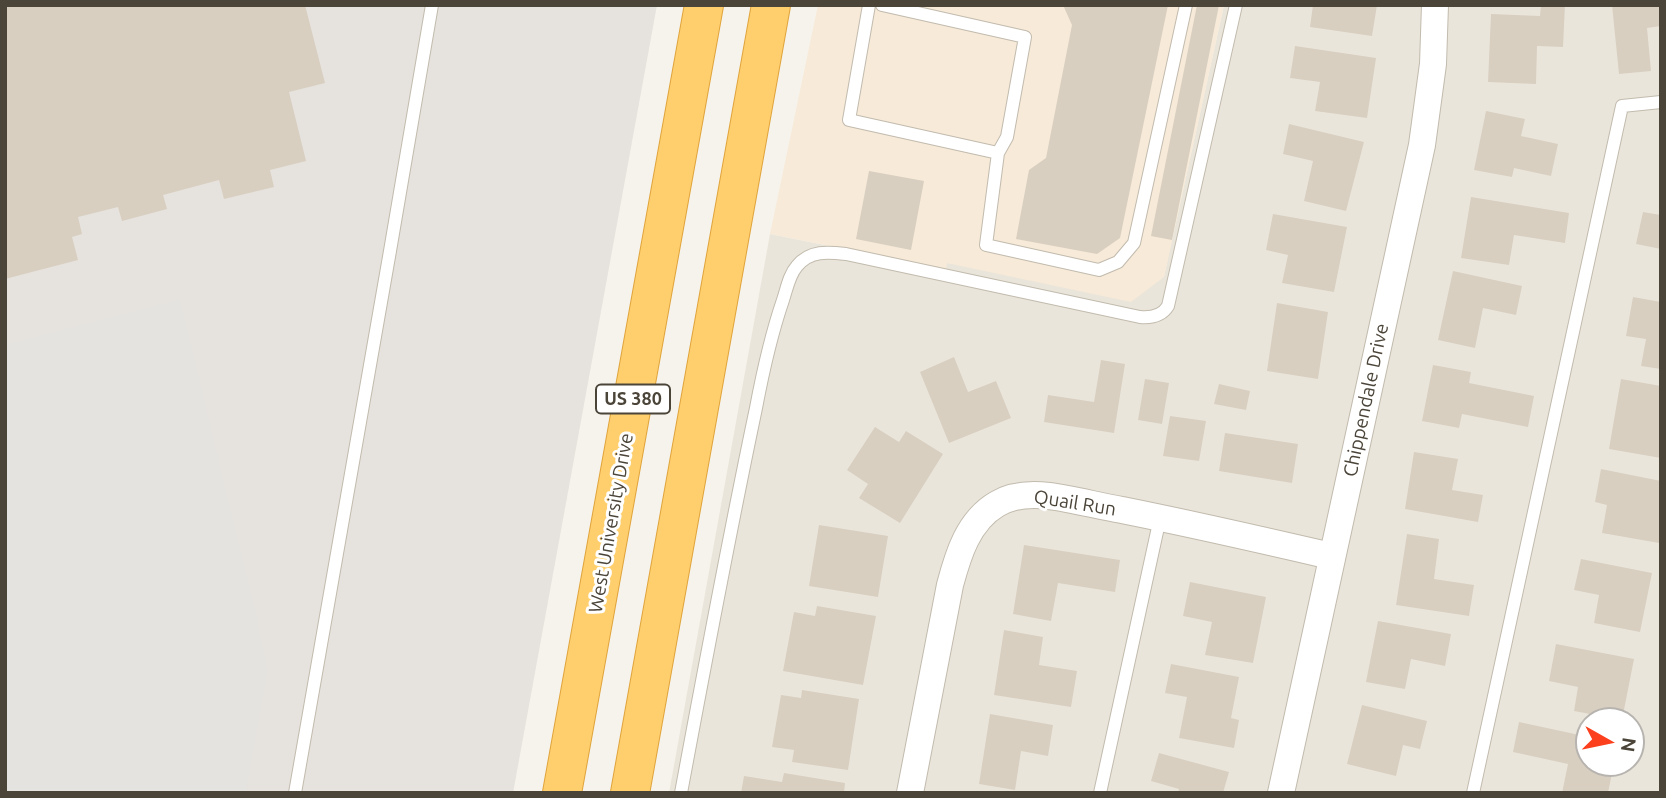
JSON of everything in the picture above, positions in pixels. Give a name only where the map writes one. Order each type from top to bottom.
[{"type":"highway","name":"West University Drive","points":[[562,793],[704,5]]},
{"type":"highway","name":"US 380","points":[[630,793],[771,5]]},
{"type":"street","name":"Chippendale Drive","points":[[1281,793],[1422,145],[1433,64],[1435,5]]},
{"type":"street","name":"Quail Run","points":[[910,793],[957,557],[981,518],[996,504],[1014,497],[1048,496],[1331,556]]},
{"type":"lane","points":[[295,793],[432,5]]},
{"type":"lane","points":[[869,5],[849,120],[998,153]]},
{"type":"lane","points":[[882,5],[1025,37],[1007,137],[998,153],[986,245],[1099,270],[1118,262],[1134,243],[1186,5]]},
{"type":"lane","points":[[681,793],[726,548],[766,358],[780,307],[796,266],[813,254],[846,254],[1140,317],[1148,318],[1164,312],[1168,306],[1236,5]]},
{"type":"lane","points":[[1473,793],[1622,106],[1661,102]]},
{"type":"lane","points":[[1100,793],[1160,518]]},
{"type":"shaded area","points":[[5,5],[657,5],[513,793],[5,793]]},
{"type":"shaded area","points":[[818,5],[1224,5],[1164,277],[1131,302],[947,263],[946,269],[770,234]]},
{"type":"shaded area","points":[[1224,5],[1661,5],[1661,793],[669,793],[770,234],[945,269],[947,263],[1164,276]]},
{"type":"shaded area","points":[[180,299],[268,671],[246,793],[5,793],[5,345]]},
{"type":"building","points":[[5,5],[305,5],[325,83],[289,92],[306,161],[270,170],[274,187],[224,199],[219,180],[163,195],[167,209],[122,221],[118,207],[78,217],[82,234],[72,237],[78,260],[5,279]]},
{"type":"building","points":[[1063,5],[1168,5],[1120,238],[1097,254],[1016,239],[1029,170],[1046,158],[1072,25]]},
{"type":"building","points":[[1197,5],[1219,5],[1172,240],[1151,236]]},
{"type":"building","points":[[1313,5],[1377,5],[1372,36],[1310,27]]},
{"type":"building","points":[[1541,5],[1565,5],[1563,47],[1537,46],[1536,84],[1488,82],[1491,14],[1540,16]]},
{"type":"building","points":[[1612,5],[1661,5],[1661,26],[1647,28],[1651,71],[1619,74]]},
{"type":"building","points":[[1295,46],[1376,58],[1367,118],[1315,111],[1320,82],[1290,78]]},
{"type":"building","points":[[1486,111],[1525,119],[1521,136],[1558,144],[1551,176],[1514,168],[1512,177],[1474,170]]},
{"type":"building","points":[[1289,124],[1364,142],[1346,211],[1304,201],[1313,161],[1283,154]]},
{"type":"building","points":[[869,171],[924,181],[911,250],[856,239]]},
{"type":"building","points":[[1471,197],[1569,213],[1565,243],[1514,235],[1509,265],[1461,258]]},
{"type":"building","points":[[1643,212],[1661,215],[1661,249],[1636,244]]},
{"type":"building","points":[[1273,214],[1347,227],[1334,292],[1282,283],[1288,255],[1266,250]]},
{"type":"building","points":[[1453,271],[1522,286],[1516,315],[1483,308],[1475,348],[1438,340]]},
{"type":"building","points":[[1633,297],[1661,302],[1661,369],[1641,366],[1646,339],[1626,336]]},
{"type":"building","points":[[1277,303],[1328,312],[1318,379],[1267,371]]},
{"type":"building","points":[[954,357],[968,392],[996,381],[1011,418],[949,443],[920,372]]},
{"type":"building","points":[[1101,360],[1125,364],[1114,433],[1044,422],[1048,395],[1094,402]]},
{"type":"building","points":[[1433,365],[1471,372],[1469,383],[1534,396],[1528,427],[1462,414],[1459,428],[1422,421]]},
{"type":"building","points":[[1145,379],[1169,383],[1162,424],[1138,420]]},
{"type":"building","points":[[1621,379],[1661,386],[1661,458],[1609,449]]},
{"type":"building","points":[[1219,384],[1250,391],[1246,410],[1214,404]]},
{"type":"building","points":[[1170,416],[1206,421],[1199,461],[1163,456]]},
{"type":"building","points":[[875,427],[899,442],[906,431],[943,454],[900,523],[859,498],[868,484],[847,470]]},
{"type":"building","points":[[1225,433],[1298,444],[1292,483],[1219,471]]},
{"type":"building","points":[[1414,452],[1458,459],[1452,490],[1483,495],[1478,522],[1405,509]]},
{"type":"building","points":[[1601,469],[1661,481],[1659,543],[1602,533],[1607,505],[1595,502]]},
{"type":"building","points":[[819,525],[888,536],[878,597],[809,586]]},
{"type":"building","points":[[1407,534],[1439,539],[1434,579],[1474,585],[1469,616],[1396,605]]},
{"type":"building","points":[[1024,545],[1120,560],[1115,592],[1058,583],[1051,621],[1013,614]]},
{"type":"building","points":[[1581,559],[1652,573],[1640,632],[1594,623],[1599,595],[1574,590]]},
{"type":"building","points":[[1190,582],[1266,597],[1253,663],[1205,655],[1212,622],[1183,616]]},
{"type":"building","points":[[817,606],[876,616],[863,685],[783,671],[794,612],[815,616]]},
{"type":"building","points":[[1378,621],[1451,634],[1445,666],[1411,659],[1405,689],[1366,682]]},
{"type":"building","points":[[1004,630],[1043,637],[1039,665],[1077,671],[1071,707],[994,695]]},
{"type":"building","points":[[1556,644],[1634,659],[1625,707],[1575,707],[1574,711],[1578,687],[1549,681]]},
{"type":"building","points":[[1171,664],[1239,677],[1231,718],[1239,720],[1234,748],[1179,738],[1187,697],[1165,693]]},
{"type":"building","points":[[802,690],[859,699],[848,770],[792,762],[794,750],[772,747],[781,695],[801,698]]},
{"type":"building","points":[[1362,705],[1427,721],[1420,749],[1403,745],[1396,776],[1347,764]]},
{"type":"building","points":[[990,714],[1053,725],[1048,756],[1021,751],[1015,790],[979,784]]},
{"type":"building","points":[[1519,722],[1575,734],[1575,777],[1611,777],[1608,793],[1562,793],[1568,764],[1513,752]]},
{"type":"building","points":[[1159,753],[1229,772],[1223,793],[1178,793],[1179,789],[1151,781]]},
{"type":"building","points":[[784,773],[845,783],[844,793],[741,793],[744,776],[782,782]]}]
